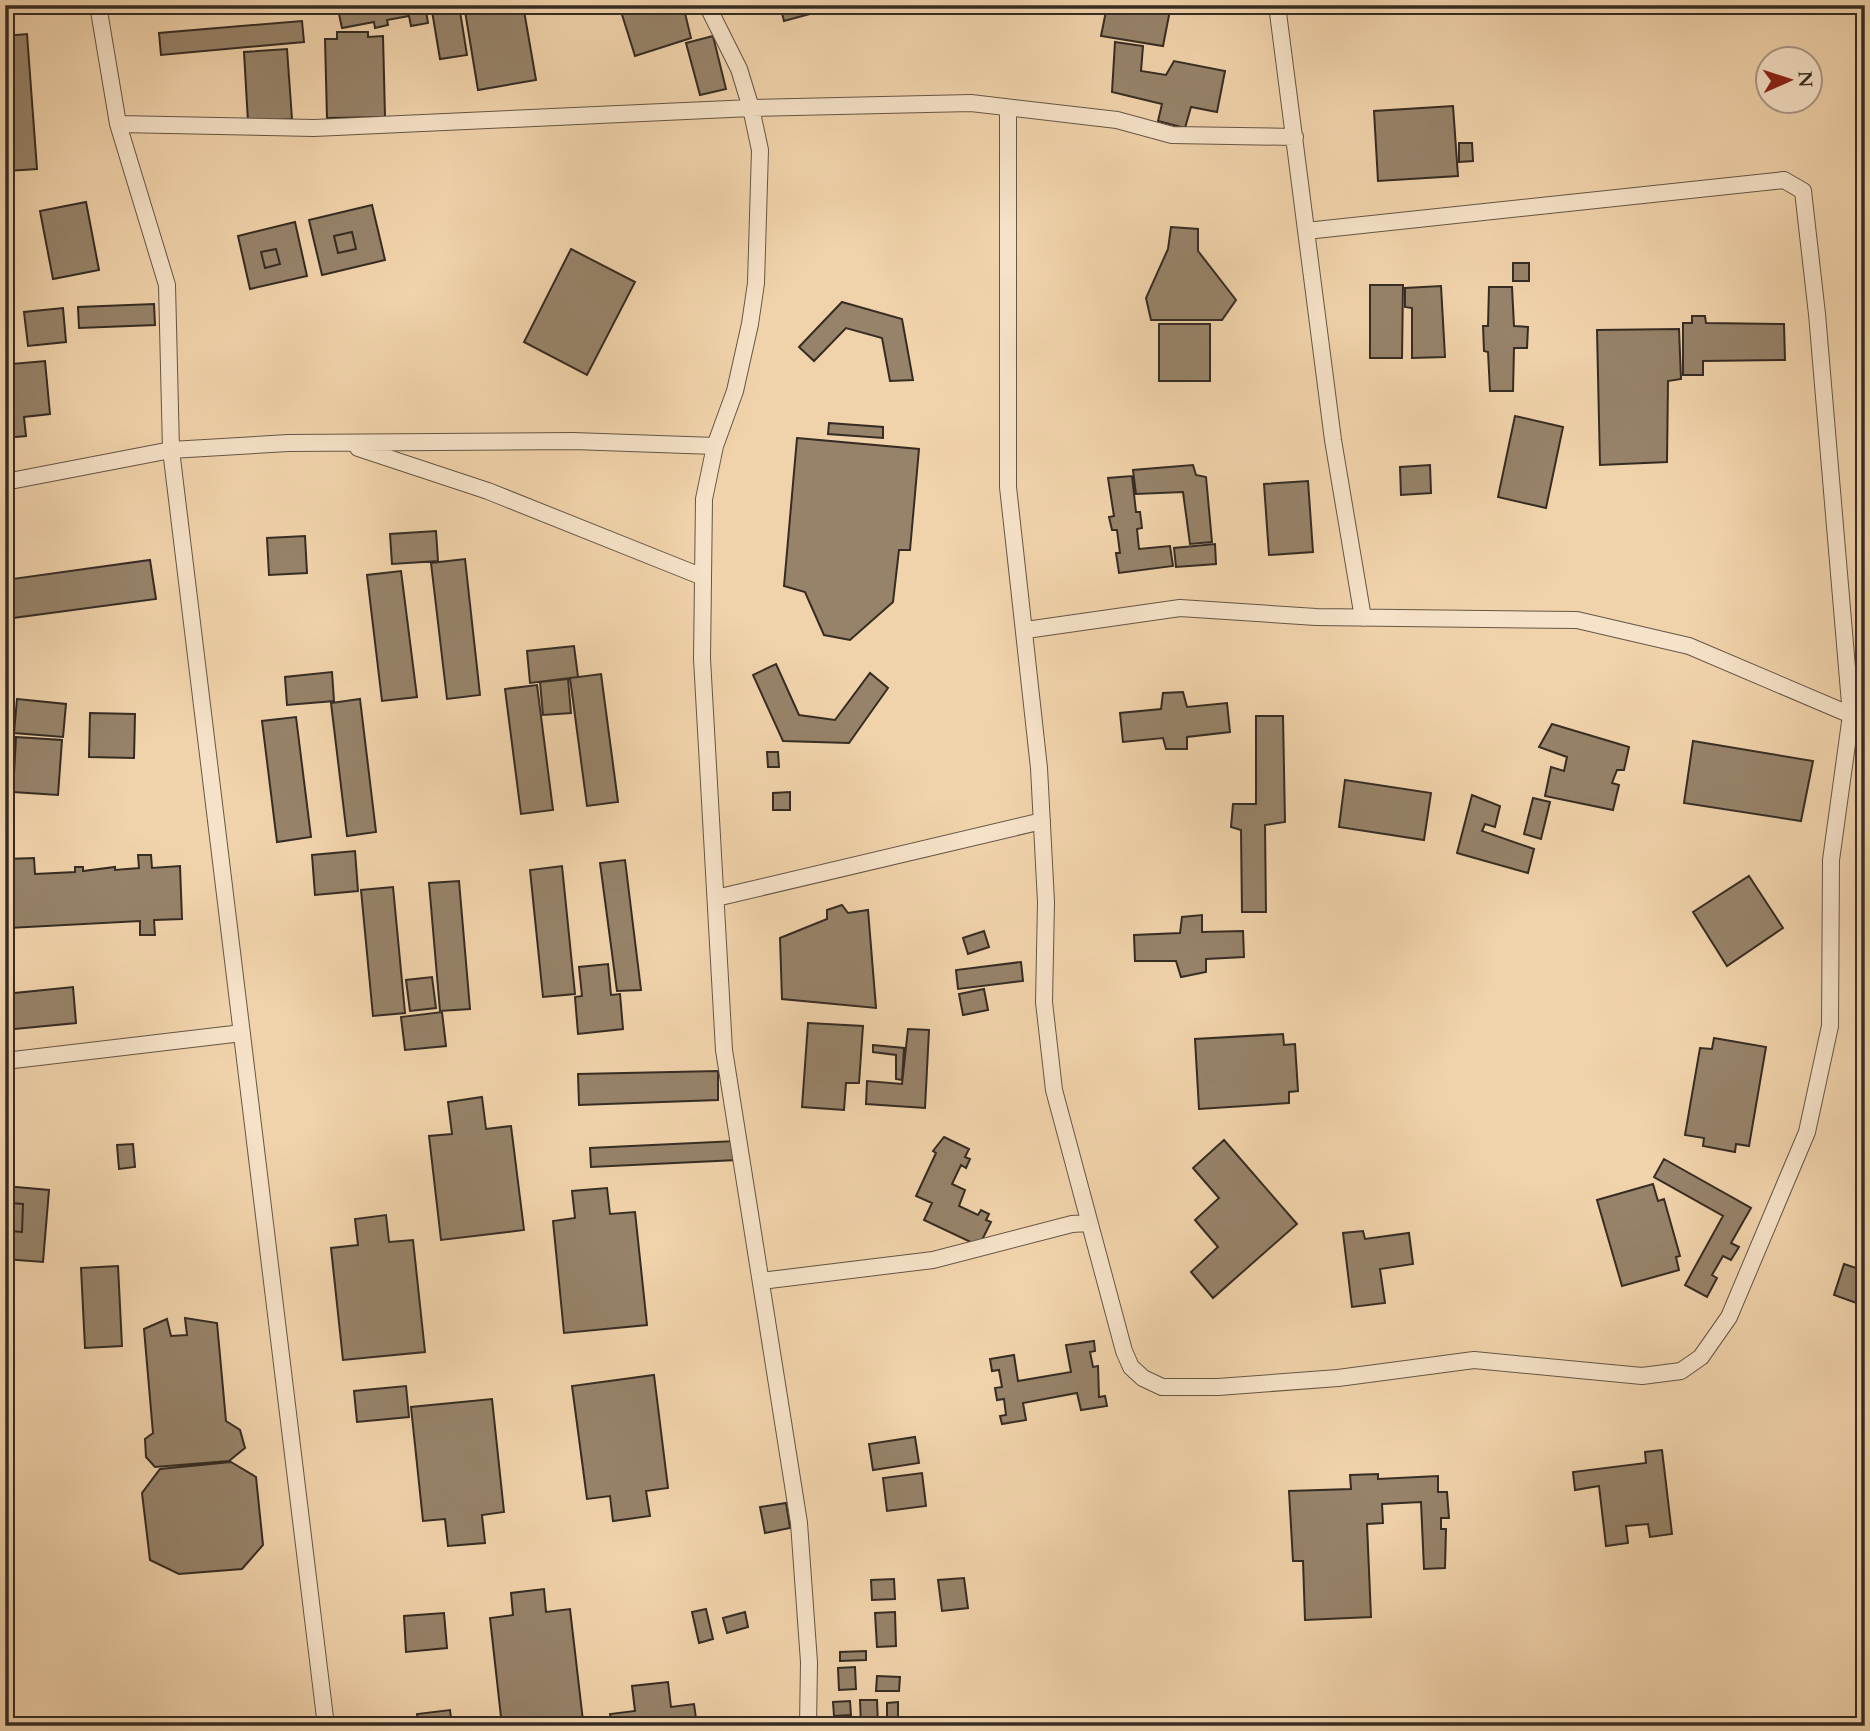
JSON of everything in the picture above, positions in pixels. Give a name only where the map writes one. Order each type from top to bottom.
[{"type":"street","points":[[98,5],[118,124],[167,285],[171,450],[326,1726]]},
{"type":"street","points":[[708,5],[739,69],[760,150],[756,283],[735,391],[715,446],[704,499],[702,659],[724,1050],[799,1523],[809,1662],[808,1726]]},
{"type":"street","points":[[1278,5],[1333,440],[1363,618]]},
{"type":"street","points":[[118,124],[314,128],[751,108],[971,103],[1116,120],[1172,135],[1295,137]]},
{"type":"street","points":[[1008,108],[1008,474],[1026,630],[1042,821],[1046,901],[1044,1002],[1054,1090],[1088,1223],[1131,1367],[1143,1378],[1162,1387],[1218,1387],[1338,1378],[1474,1360],[1642,1376],[1681,1371],[1701,1357],[1729,1317],[1807,1132],[1830,1026],[1831,860],[1851,715],[1804,191],[1784,180],[1306,231]]},
{"type":"street","points":[[5,482],[171,450],[343,443],[573,441],[715,446]]},
{"type":"street","points":[[343,443],[488,491],[703,577]]},
{"type":"street","points":[[1026,630],[1180,608],[1363,618],[1577,620],[1689,646],[1851,715],[1865,727]]},
{"type":"street","points":[[716,898],[1042,821]]},
{"type":"street","points":[[5,1060],[242,1033]]},
{"type":"street","points":[[761,1281],[933,1260],[1072,1224],[1088,1223]]},
{"type":"building","points":[[337,5],[425,5],[428,23],[411,26],[409,16],[387,20],[388,25],[375,28],[374,22],[342,28]]},
{"type":"building","points":[[431,5],[459,5],[467,55],[440,59]]},
{"type":"building","points":[[464,5],[523,5],[536,80],[478,90]]},
{"type":"building","points":[[619,5],[683,5],[691,38],[635,56]]},
{"type":"building","points":[[780,5],[843,5],[784,21]]},
{"type":"building","points":[[1139,5],[1171,5],[1163,46],[1101,36],[1107,6],[1137,10]]},
{"type":"building","points":[[302,21],[304,42],[161,55],[159,33]]},
{"type":"building","points":[[337,32],[368,32],[368,37],[383,36],[385,117],[327,118],[325,39],[337,39]]},
{"type":"building","points":[[27,34],[37,169],[7,171],[5,36]]},
{"type":"building","points":[[713,36],[726,89],[700,95],[686,43]]},
{"type":"building","points":[[1115,42],[1143,46],[1141,71],[1166,75],[1174,61],[1225,71],[1217,112],[1191,107],[1185,128],[1158,121],[1162,104],[1112,92]]},
{"type":"building","points":[[287,49],[292,119],[248,122],[244,52]]},
{"type":"building","points":[[1453,106],[1458,176],[1378,181],[1374,111]]},
{"type":"building","points":[[1459,143],[1472,143],[1473,161],[1459,162]]},
{"type":"building","points":[[86,202],[99,270],[53,279],[40,211]]},
{"type":"building","points":[[372,205],[385,260],[322,275],[309,220]],"holes":[[[352,232],[356,249],[338,253],[334,236]]]},
{"type":"building","points":[[295,222],[307,276],[250,289],[238,236]],"holes":[[[276,249],[280,264],[265,268],[261,252]]]},
{"type":"building","points":[[1171,227],[1198,229],[1198,251],[1236,300],[1222,320],[1151,320],[1146,298],[1168,249]]},
{"type":"building","points":[[352,232],[356,249],[338,253],[334,236]]},
{"type":"building","points":[[276,249],[280,264],[265,268],[261,252]]},
{"type":"building","points":[[571,249],[635,282],[587,375],[524,342]]},
{"type":"building","points":[[1513,263],[1529,263],[1529,281],[1513,281]]},
{"type":"building","points":[[1370,285],[1403,285],[1402,358],[1370,358]]},
{"type":"building","points":[[1441,286],[1445,357],[1412,358],[1412,308],[1405,307],[1405,288]]},
{"type":"building","points":[[1489,287],[1512,287],[1514,326],[1528,327],[1527,348],[1514,348],[1513,391],[1490,391],[1488,352],[1484,351],[1483,326],[1488,326]]},
{"type":"building","points":[[842,302],[902,319],[913,380],[890,381],[882,338],[846,328],[814,361],[799,347]]},
{"type":"building","points":[[154,304],[155,325],[79,328],[78,307]]},
{"type":"building","points":[[63,308],[66,342],[28,346],[24,312]]},
{"type":"building","points":[[5,311],[12,364],[45,361],[50,414],[24,417],[26,436],[5,438]]},
{"type":"building","points":[[1692,316],[1705,316],[1706,323],[1784,324],[1785,360],[1703,361],[1703,375],[1683,375],[1683,323],[1692,323]]},
{"type":"building","points":[[1159,324],[1210,324],[1210,381],[1159,381]]},
{"type":"building","points":[[1679,329],[1681,379],[1668,381],[1667,462],[1600,465],[1597,330]]},
{"type":"building","points":[[1515,416],[1563,427],[1546,508],[1498,497]]},
{"type":"building","points":[[829,423],[883,427],[883,438],[828,434]]},
{"type":"building","points":[[797,438],[919,449],[910,550],[899,550],[893,602],[850,640],[824,635],[805,592],[784,586]]},
{"type":"building","points":[[1193,465],[1196,475],[1206,477],[1212,542],[1190,544],[1183,492],[1136,494],[1133,470]]},
{"type":"building","points":[[1430,465],[1431,493],[1401,495],[1400,467]]},
{"type":"building","points":[[1132,476],[1136,512],[1140,512],[1142,528],[1137,529],[1139,549],[1170,546],[1173,566],[1119,573],[1117,530],[1112,530],[1109,517],[1114,516],[1108,478]]},
{"type":"building","points":[[1308,481],[1313,552],[1269,555],[1264,484]]},
{"type":"building","points":[[436,531],[438,561],[392,564],[390,534]]},
{"type":"building","points":[[305,536],[307,573],[269,575],[267,538]]},
{"type":"building","points":[[1215,544],[1216,564],[1176,567],[1174,548]]},
{"type":"building","points":[[465,559],[480,695],[447,699],[431,563]]},
{"type":"building","points":[[150,560],[156,599],[5,619],[5,580]]},
{"type":"building","points":[[401,571],[417,697],[382,701],[367,575]]},
{"type":"building","points":[[574,646],[578,677],[530,683],[527,651]]},
{"type":"building","points":[[776,664],[799,715],[835,720],[870,673],[888,688],[849,743],[783,741],[753,675]]},
{"type":"building","points":[[332,672],[334,701],[287,705],[285,677]]},
{"type":"building","points":[[601,674],[618,802],[587,806],[570,678]]},
{"type":"building","points":[[568,679],[571,713],[543,715],[540,682]]},
{"type":"building","points":[[537,685],[553,810],[521,814],[505,689]]},
{"type":"building","points":[[1183,692],[1187,707],[1227,703],[1230,732],[1187,737],[1187,749],[1166,749],[1163,738],[1123,742],[1120,713],[1161,709],[1163,693]]},
{"type":"building","points":[[17,699],[66,704],[63,737],[14,733]]},
{"type":"building","points":[[360,699],[376,832],[347,836],[331,703]]},
{"type":"building","points":[[90,713],[135,714],[134,758],[89,757]]},
{"type":"building","points":[[1256,716],[1283,716],[1285,822],[1265,825],[1266,912],[1242,912],[1241,830],[1231,827],[1233,804],[1256,804]]},
{"type":"building","points":[[296,717],[311,837],[277,842],[262,721]]},
{"type":"building","points":[[1552,724],[1629,747],[1624,770],[1617,770],[1612,783],[1619,785],[1613,810],[1545,796],[1551,767],[1564,771],[1567,757],[1539,747]]},
{"type":"building","points":[[16,737],[62,740],[58,795],[13,792]]},
{"type":"building","points":[[1693,741],[1813,761],[1801,821],[1684,803]]},
{"type":"building","points":[[767,752],[778,752],[779,767],[768,767]]},
{"type":"building","points":[[1345,780],[1431,793],[1424,840],[1339,827]]},
{"type":"building","points":[[790,792],[790,810],[773,810],[773,793]]},
{"type":"building","points":[[1472,795],[1500,806],[1495,827],[1485,824],[1482,831],[1534,849],[1528,873],[1457,853]]},
{"type":"building","points":[[1533,798],[1550,802],[1541,839],[1524,834]]},
{"type":"building","points":[[355,851],[358,891],[315,895],[312,855]]},
{"type":"building","points":[[138,855],[151,855],[152,868],[180,866],[182,919],[154,920],[155,935],[140,935],[140,921],[9,928],[6,859],[34,858],[35,874],[75,872],[75,867],[83,867],[83,871],[115,867],[115,870],[139,868]]},
{"type":"building","points":[[625,860],[641,990],[617,991],[600,863]]},
{"type":"building","points":[[562,866],[575,994],[543,997],[530,870]]},
{"type":"building","points":[[1749,876],[1783,928],[1727,966],[1693,912]]},
{"type":"building","points":[[459,881],[470,1009],[440,1011],[429,883]]},
{"type":"building","points":[[393,887],[405,1013],[373,1016],[361,890]]},
{"type":"building","points":[[842,905],[848,913],[868,910],[876,1008],[782,999],[780,938],[827,919],[827,910]]},
{"type":"building","points":[[1202,915],[1202,932],[1243,931],[1244,957],[1206,959],[1206,972],[1181,977],[1176,961],[1135,961],[1134,935],[1180,933],[1182,917]]},
{"type":"building","points":[[984,931],[989,947],[968,954],[963,938]]},
{"type":"building","points":[[1021,962],[1023,981],[958,989],[956,970]]},
{"type":"building","points":[[608,964],[611,995],[620,994],[623,1029],[578,1034],[575,997],[582,996],[579,967]]},
{"type":"building","points":[[432,977],[436,1008],[410,1011],[406,980]]},
{"type":"building","points":[[73,987],[76,1023],[5,1030],[5,994]]},
{"type":"building","points":[[984,989],[988,1010],[963,1015],[959,994]]},
{"type":"building","points":[[442,1012],[446,1046],[405,1050],[401,1017]]},
{"type":"building","points":[[808,1023],[863,1026],[859,1083],[846,1083],[844,1110],[802,1107]]},
{"type":"building","points":[[908,1029],[929,1030],[925,1108],[866,1104],[867,1081],[902,1084]]},
{"type":"building","points":[[1283,1034],[1284,1045],[1295,1044],[1298,1091],[1289,1092],[1289,1103],[1199,1109],[1195,1039]]},
{"type":"building","points":[[1714,1038],[1766,1047],[1749,1146],[1736,1144],[1735,1152],[1703,1146],[1704,1138],[1685,1135],[1700,1048],[1712,1049]]},
{"type":"building","points":[[873,1045],[904,1048],[902,1080],[896,1079],[896,1055],[873,1052]]},
{"type":"building","points":[[718,1071],[718,1100],[579,1105],[578,1074]]},
{"type":"building","points":[[482,1097],[486,1129],[511,1126],[524,1230],[441,1240],[429,1136],[452,1134],[448,1102]]},
{"type":"building","points":[[944,1137],[969,1149],[965,1157],[970,1159],[966,1168],[961,1165],[952,1184],[965,1190],[959,1206],[978,1215],[981,1210],[989,1214],[986,1220],[991,1222],[979,1246],[924,1220],[932,1203],[916,1196],[936,1153],[933,1151]]},
{"type":"building","points":[[1224,1140],[1297,1224],[1213,1298],[1191,1272],[1218,1247],[1195,1220],[1219,1198],[1193,1168]]},
{"type":"building","points":[[736,1141],[737,1160],[591,1167],[590,1148]]},
{"type":"building","points":[[133,1144],[135,1167],[119,1169],[117,1145]]},
{"type":"building","points":[[1664,1159],[1751,1208],[1731,1243],[1739,1247],[1731,1260],[1723,1256],[1712,1275],[1717,1278],[1707,1297],[1685,1285],[1723,1216],[1654,1177]]},
{"type":"building","points":[[1653,1184],[1658,1201],[1664,1199],[1680,1256],[1676,1257],[1679,1270],[1622,1286],[1597,1200]]},
{"type":"building","points":[[5,1186],[49,1190],[43,1262],[5,1259]],"holes":[[[11,1203],[23,1204],[22,1232],[10,1231]]]},
{"type":"building","points":[[607,1188],[610,1214],[635,1212],[647,1325],[564,1333],[553,1221],[575,1218],[572,1191]]},
{"type":"building","points":[[11,1203],[23,1204],[22,1232],[10,1231]]},
{"type":"building","points":[[386,1215],[389,1242],[413,1240],[425,1352],[343,1360],[331,1248],[358,1245],[355,1219]]},
{"type":"building","points":[[1363,1231],[1365,1239],[1409,1233],[1413,1264],[1380,1269],[1385,1303],[1352,1307],[1343,1233]]},
{"type":"building","points":[[1844,1264],[1865,1271],[1865,1306],[1834,1295]]},
{"type":"building","points":[[118,1266],[122,1346],[85,1348],[81,1268]]},
{"type":"building","points":[[185,1318],[217,1323],[226,1421],[240,1430],[245,1448],[229,1461],[155,1467],[146,1457],[145,1439],[153,1433],[144,1329],[167,1319],[171,1336],[187,1335]]},
{"type":"building","points":[[1094,1341],[1095,1351],[1090,1352],[1093,1367],[1098,1366],[1099,1397],[1105,1396],[1107,1406],[1081,1410],[1077,1393],[1023,1403],[1026,1420],[1002,1424],[1000,1416],[1006,1415],[1004,1399],[997,1400],[995,1388],[1002,1387],[999,1370],[992,1371],[990,1359],[1014,1355],[1018,1381],[1071,1372],[1066,1345]]},
{"type":"building","points":[[654,1375],[668,1488],[646,1491],[650,1516],[613,1521],[610,1496],[587,1499],[572,1386]]},
{"type":"building","points":[[406,1386],[409,1417],[357,1422],[354,1391]]},
{"type":"building","points":[[492,1399],[504,1512],[482,1515],[485,1543],[448,1546],[445,1519],[423,1521],[411,1407]]},
{"type":"building","points":[[915,1437],[919,1463],[873,1470],[869,1444]]},
{"type":"building","points":[[1662,1450],[1672,1534],[1650,1537],[1648,1524],[1626,1526],[1628,1543],[1606,1546],[1599,1486],[1575,1490],[1573,1472],[1646,1463],[1645,1452]]},
{"type":"building","points":[[231,1462],[256,1477],[263,1545],[242,1569],[179,1574],[150,1560],[142,1493],[160,1469]]},
{"type":"building","points":[[922,1473],[926,1506],[887,1511],[883,1478]]},
{"type":"building","points":[[1378,1474],[1378,1479],[1438,1476],[1438,1492],[1447,1492],[1449,1518],[1441,1518],[1441,1529],[1446,1529],[1445,1568],[1424,1569],[1421,1502],[1382,1504],[1383,1523],[1367,1524],[1371,1617],[1305,1620],[1303,1561],[1293,1561],[1289,1491],[1351,1489],[1350,1475]]},
{"type":"building","points":[[786,1503],[790,1528],[765,1533],[760,1507]]},
{"type":"building","points":[[964,1578],[968,1608],[942,1611],[938,1580]]},
{"type":"building","points":[[894,1579],[895,1599],[872,1600],[871,1580]]},
{"type":"building","points":[[544,1589],[546,1612],[570,1609],[583,1721],[502,1726],[490,1618],[513,1615],[511,1593]]},
{"type":"building","points":[[706,1609],[713,1639],[699,1643],[692,1612]]},
{"type":"building","points":[[745,1612],[748,1627],[727,1633],[723,1618]]},
{"type":"building","points":[[895,1612],[896,1646],[877,1647],[875,1613]]},
{"type":"building","points":[[444,1613],[447,1648],[406,1652],[404,1616]]},
{"type":"building","points":[[866,1651],[866,1660],[840,1661],[840,1652]]},
{"type":"building","points":[[855,1667],[856,1689],[839,1690],[838,1668]]},
{"type":"building","points":[[877,1676],[900,1677],[899,1691],[876,1691]]},
{"type":"building","points":[[668,1682],[671,1707],[694,1704],[697,1726],[612,1726],[610,1714],[635,1711],[632,1686]]},
{"type":"building","points":[[860,1700],[877,1700],[878,1726],[861,1726]]},
{"type":"building","points":[[850,1701],[851,1715],[834,1716],[833,1702]]},
{"type":"building","points":[[898,1702],[898,1726],[887,1726],[887,1703]]},
{"type":"building","points":[[450,1710],[452,1726],[419,1726],[417,1714]]}]
